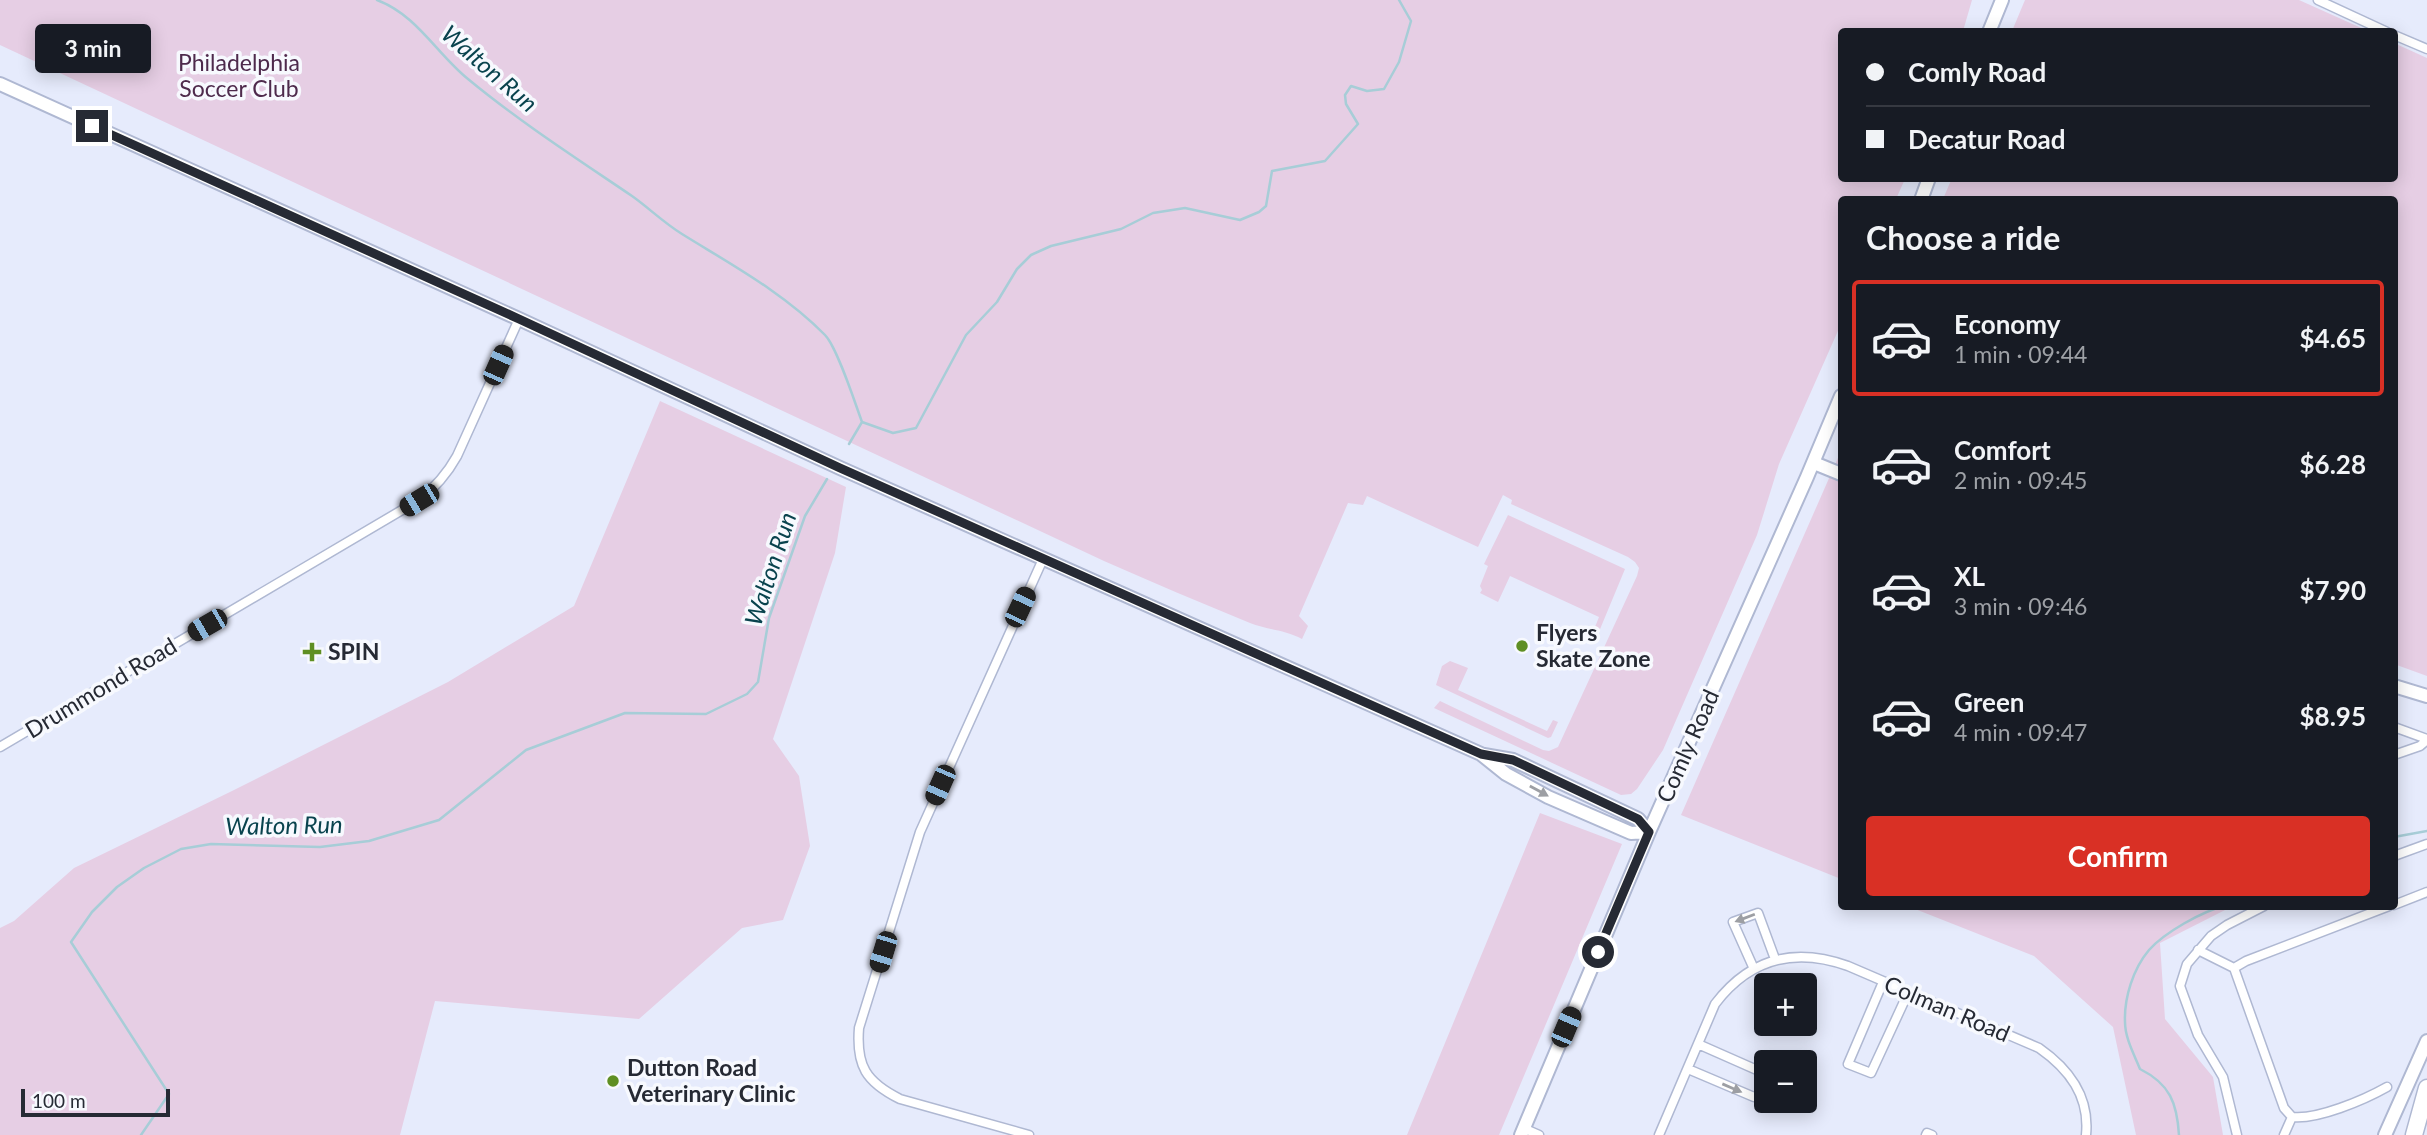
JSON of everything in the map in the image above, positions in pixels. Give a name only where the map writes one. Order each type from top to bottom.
[{"type":"highway","points":[[2414,1135],[2427,1088]]},
{"type":"highway","points":[[2420,1135],[2427,1118]]},
{"type":"street","points":[[1991,28],[2002,0]]},
{"type":"street","points":[[2318,0],[2378,28]]},
{"type":"street","points":[[2398,36],[2427,50]]},
{"type":"street","points":[[0,84],[1043,559],[1481,754],[1513,760],[1638,819],[1649,832]]},
{"type":"street","name":"Drummond Road","points":[[0,747],[419,500],[433,489],[447,474],[457,456],[519,319]]},
{"type":"street","name":"Comly Road","points":[[1522,1132],[1649,832],[1838,403]]},
{"type":"street","points":[[1814,463],[1838,473]]},
{"type":"street","points":[[1029,1135],[900,1099],[884,1091],[873,1082],[857,1049],[859,1028],[920,832],[1043,559]]},
{"type":"street","points":[[2398,687],[2427,695]]},
{"type":"street","points":[[2398,729],[2427,740]]},
{"type":"street","points":[[2398,754],[2416,748],[2427,740]]},
{"type":"street","points":[[2398,855],[2427,844]]},
{"type":"street","points":[[2398,903],[2427,892]]},
{"type":"street","points":[[2237,1135],[2223,1077],[2198,1035],[2181,992],[2182,979],[2187,964],[2211,936],[2256,910]]},
{"type":"street","points":[[2234,968],[2379,910]]},
{"type":"street","points":[[1754,969],[1733,922],[1758,913],[1775,959]]},
{"type":"street","points":[[2198,950],[2234,968],[2284,1108],[2292,1117]]},
{"type":"street","name":"Colman Road","points":[[1659,1135],[1715,1004],[1724,992],[1754,969],[1775,959],[1812,957],[1828,959],[2039,1048],[2056,1060],[2079,1087],[2085,1107],[2086,1135]]},
{"type":"street","points":[[1883,982],[1848,1064],[1871,1073],[1908,993]]},
{"type":"street","points":[[2385,1135],[2427,1041]]},
{"type":"street","points":[[1698,1044],[1754,1070]]},
{"type":"street","points":[[1688,1069],[1754,1097]]},
{"type":"street","points":[[2292,1117],[2314,1116],[2371,1096],[2387,1087],[2405,1091]]},
{"type":"street","points":[[2284,1135],[2292,1117]]},
{"type":"street","points":[[1522,1132],[1539,1135]]},
{"type":"street","points":[[1926,1135],[1932,1135]]},
{"type":"green space","name":"Philadelphia Soccer Club","points":[[0,0],[1972,0],[1964,28],[1838,28],[1838,182],[1904,182],[1897,196],[1838,196],[1838,331],[1779,464],[1757,535],[1663,750],[1637,789],[1631,794],[1621,795],[1434,708],[1440,701],[1543,750],[1549,751],[1558,747],[1637,576],[1639,568],[1628,557],[1511,504],[1512,500],[1503,495],[1478,547],[1367,496],[1363,505],[1348,503],[1299,616],[1308,626],[1302,639],[1257,625],[1104,561],[0,45]]},
{"type":"green space","points":[[2025,0],[2299,0],[2361,28],[2013,28]]},
{"type":"green space","points":[[2398,45],[2427,58],[2427,676],[2398,665],[2398,196],[1944,196],[1950,182],[2398,182]]},
{"type":"green space","points":[[660,401],[846,487],[835,553],[773,739],[799,776],[810,846],[783,920],[742,928],[639,1019],[435,1001],[400,1135],[0,1135],[0,928],[14,921],[74,868],[448,682],[574,606]]},
{"type":"green space","points":[[1838,458],[1838,878],[1681,815]]},
{"type":"green space","points":[[1508,515],[1625,569],[1598,634],[1593,632],[1599,617],[1510,576],[1498,602],[1480,593],[1488,566],[1484,564]]},
{"type":"green space","points":[[1450,661],[1468,668],[1458,690],[1547,731],[1553,720],[1558,722],[1551,737],[1548,738],[1436,685],[1442,666]]},
{"type":"green space","points":[[1540,813],[1622,844],[1499,1135],[1407,1135]]},
{"type":"green space","points":[[1918,910],[2225,910],[2160,943],[2165,1019],[2213,1077],[2223,1135],[2136,1135],[2113,1027],[2034,956]]},
{"type":"waterway","name":"Walton Run","points":[[377,0],[404,15],[457,69],[508,110],[632,196],[675,230],[775,293],[809,320],[830,341],[862,422]]},
{"type":"waterway","points":[[862,422],[893,433],[916,428],[966,335],[997,302],[1017,269],[1031,255],[1051,246],[1121,229],[1153,213],[1185,208],[1240,220],[1266,206],[1272,171],[1325,161],[1358,124],[1346,104],[1345,95],[1351,86],[1367,91],[1384,89],[1399,62],[1411,21],[1399,0]]},
{"type":"waterway","name":"Walton Run","points":[[849,444],[862,422]]},
{"type":"waterway","name":"Walton Run","points":[[141,1135],[169,1094],[71,942],[92,912],[117,887],[144,868],[181,849],[211,844],[320,847],[369,841],[439,820],[526,750],[625,713],[706,714],[747,694],[758,682],[769,618],[805,516],[827,479]]},
{"type":"waterway","points":[[2398,836],[2427,831]]},
{"type":"waterway","points":[[2179,1135],[2170,1096],[2158,1081],[2140,1069],[2126,1034],[2125,1013],[2134,975],[2149,950],[2174,930],[2214,910]]},
{"type":"place","name":"Flyers Skate Zone","points":[[1522,646]]},
{"type":"place","name":"SPIN","points":[[312,652]]},
{"type":"place","name":"Dutton Road Veterinary Clinic","points":[[613,1081]]},
{"type":"route","points":[[92,126],[840,468],[1481,754],[1513,760],[1638,819],[1649,832],[1598,952]]}]
